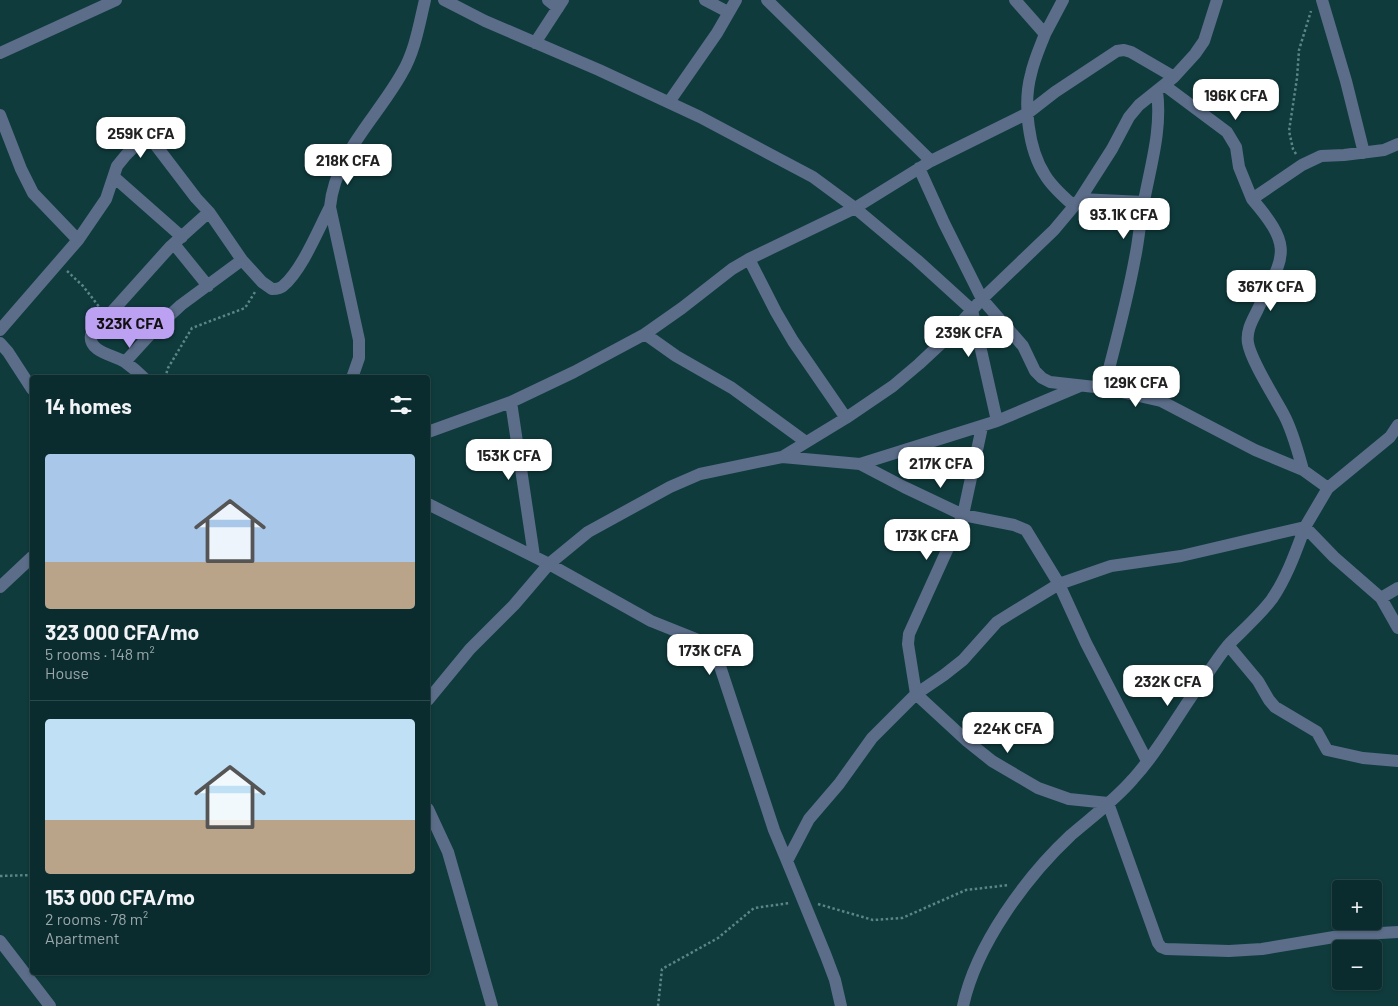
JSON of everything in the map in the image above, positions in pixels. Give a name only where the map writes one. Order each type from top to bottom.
[{"type":"street","points":[[0,54],[116,0]]},
{"type":"street","points":[[0,330],[78,240],[106,199],[117,166],[139,141],[147,138],[151,139],[208,212],[242,260],[262,282],[272,289],[280,289],[284,286],[300,265],[330,207],[333,186],[346,157],[403,73],[416,41],[425,0]]},
{"type":"street","points":[[444,0],[535,43],[669,102],[813,178],[854,208],[917,260],[972,310],[997,421]]},
{"type":"street","points":[[705,0],[728,12]]},
{"type":"street","points":[[669,102],[717,33],[736,0]]},
{"type":"street","points":[[767,0],[931,161]]},
{"type":"street","points":[[1015,0],[1045,34]]},
{"type":"street","points":[[1063,0],[1045,34],[1030,75],[1029,131],[1041,170],[1052,185],[1077,203],[1143,202]]},
{"type":"street","points":[[782,457],[846,418],[893,386],[949,336],[982,299],[1054,230],[1077,203],[1112,149],[1129,117],[1139,105],[1165,85],[1195,54],[1204,41],[1217,0]]},
{"type":"street","points":[[535,43],[556,3]]},
{"type":"street","points":[[1317,4],[1346,81],[1364,153]]},
{"type":"street","points":[[430,431],[511,402],[574,372],[645,334],[732,269],[854,208],[931,161],[1028,113],[1055,92],[1117,51],[1124,50],[1131,52],[1165,85],[1227,132],[1236,147],[1239,168],[1252,199],[1277,232],[1281,243],[1278,269],[1250,324],[1248,344],[1286,418],[1304,470]]},
{"type":"street","points":[[1104,388],[1130,282],[1143,202],[1153,160],[1159,124],[1159,109],[1165,85]]},
{"type":"street","points":[[0,115],[21,169],[33,193],[78,240]]},
{"type":"street","points":[[1252,199],[1302,164],[1324,155],[1364,153],[1384,150],[1398,144]]},
{"type":"street","points":[[919,168],[982,299],[1023,346],[1035,372],[1042,378],[1050,382],[1104,388],[1161,401],[1255,450],[1304,470],[1328,488]]},
{"type":"street","points":[[114,177],[178,240],[208,286]]},
{"type":"street","points":[[330,207],[359,340],[359,358],[353,375]]},
{"type":"street","points":[[140,375],[124,362],[95,347],[90,340],[92,335],[178,240],[208,212]]},
{"type":"street","points":[[749,259],[793,341],[846,418]]},
{"type":"street","points":[[124,362],[156,328],[182,305],[242,260]]},
{"type":"street","points":[[645,334],[676,356],[732,388],[806,442]]},
{"type":"street","points":[[0,343],[30,386]]},
{"type":"street","points":[[430,698],[470,649],[514,605],[549,564],[588,532],[670,487],[700,474],[782,457],[860,464],[982,427],[1082,385]]},
{"type":"street","points":[[511,402],[534,556]]},
{"type":"street","points":[[963,1006],[967,989],[992,934],[1006,910],[1028,882],[1070,836],[1108,804],[1133,779],[1228,646],[1271,600],[1292,560],[1305,527],[1328,488],[1394,439],[1398,426]]},
{"type":"street","points":[[982,427],[963,515],[909,634],[908,644],[916,694],[967,741],[992,761],[1017,776],[1038,788],[1069,799],[1108,804]]},
{"type":"street","points":[[860,464],[963,515],[1014,525],[1026,530],[1059,584],[1086,643],[1147,761]]},
{"type":"street","points":[[430,505],[534,556],[651,621],[711,645],[714,648],[774,830],[826,956],[835,980],[841,1006]]},
{"type":"street","points":[[786,861],[809,819],[839,784],[872,738],[916,694],[963,660],[998,622],[1059,584],[1111,566],[1181,556],[1305,527]]},
{"type":"street","points":[[1305,527],[1334,557],[1381,598],[1398,628]]},
{"type":"street","points":[[0,587],[30,560]]},
{"type":"street","points":[[1381,598],[1398,588]]},
{"type":"street","points":[[1228,646],[1253,674],[1275,707],[1317,732],[1326,750],[1362,758],[1398,762]]},
{"type":"street","points":[[1108,804],[1161,947],[1173,950],[1199,951],[1262,949],[1346,935],[1398,932]]},
{"type":"street","points":[[430,813],[448,852],[492,1006]]},
{"type":"street","points":[[0,941],[50,1006]]},
{"type":"path","points":[[1302,164],[1293,149],[1289,131],[1299,50],[1317,4]]},
{"type":"path","points":[[58,263],[83,286],[107,317]]},
{"type":"path","points":[[166,375],[168,368],[192,328],[245,308],[262,282]]},
{"type":"path","points":[[0,876],[30,875]]},
{"type":"path","points":[[658,1006],[662,969],[718,938],[754,908],[802,901],[873,920],[902,918],[966,890],[1028,882]]}]
